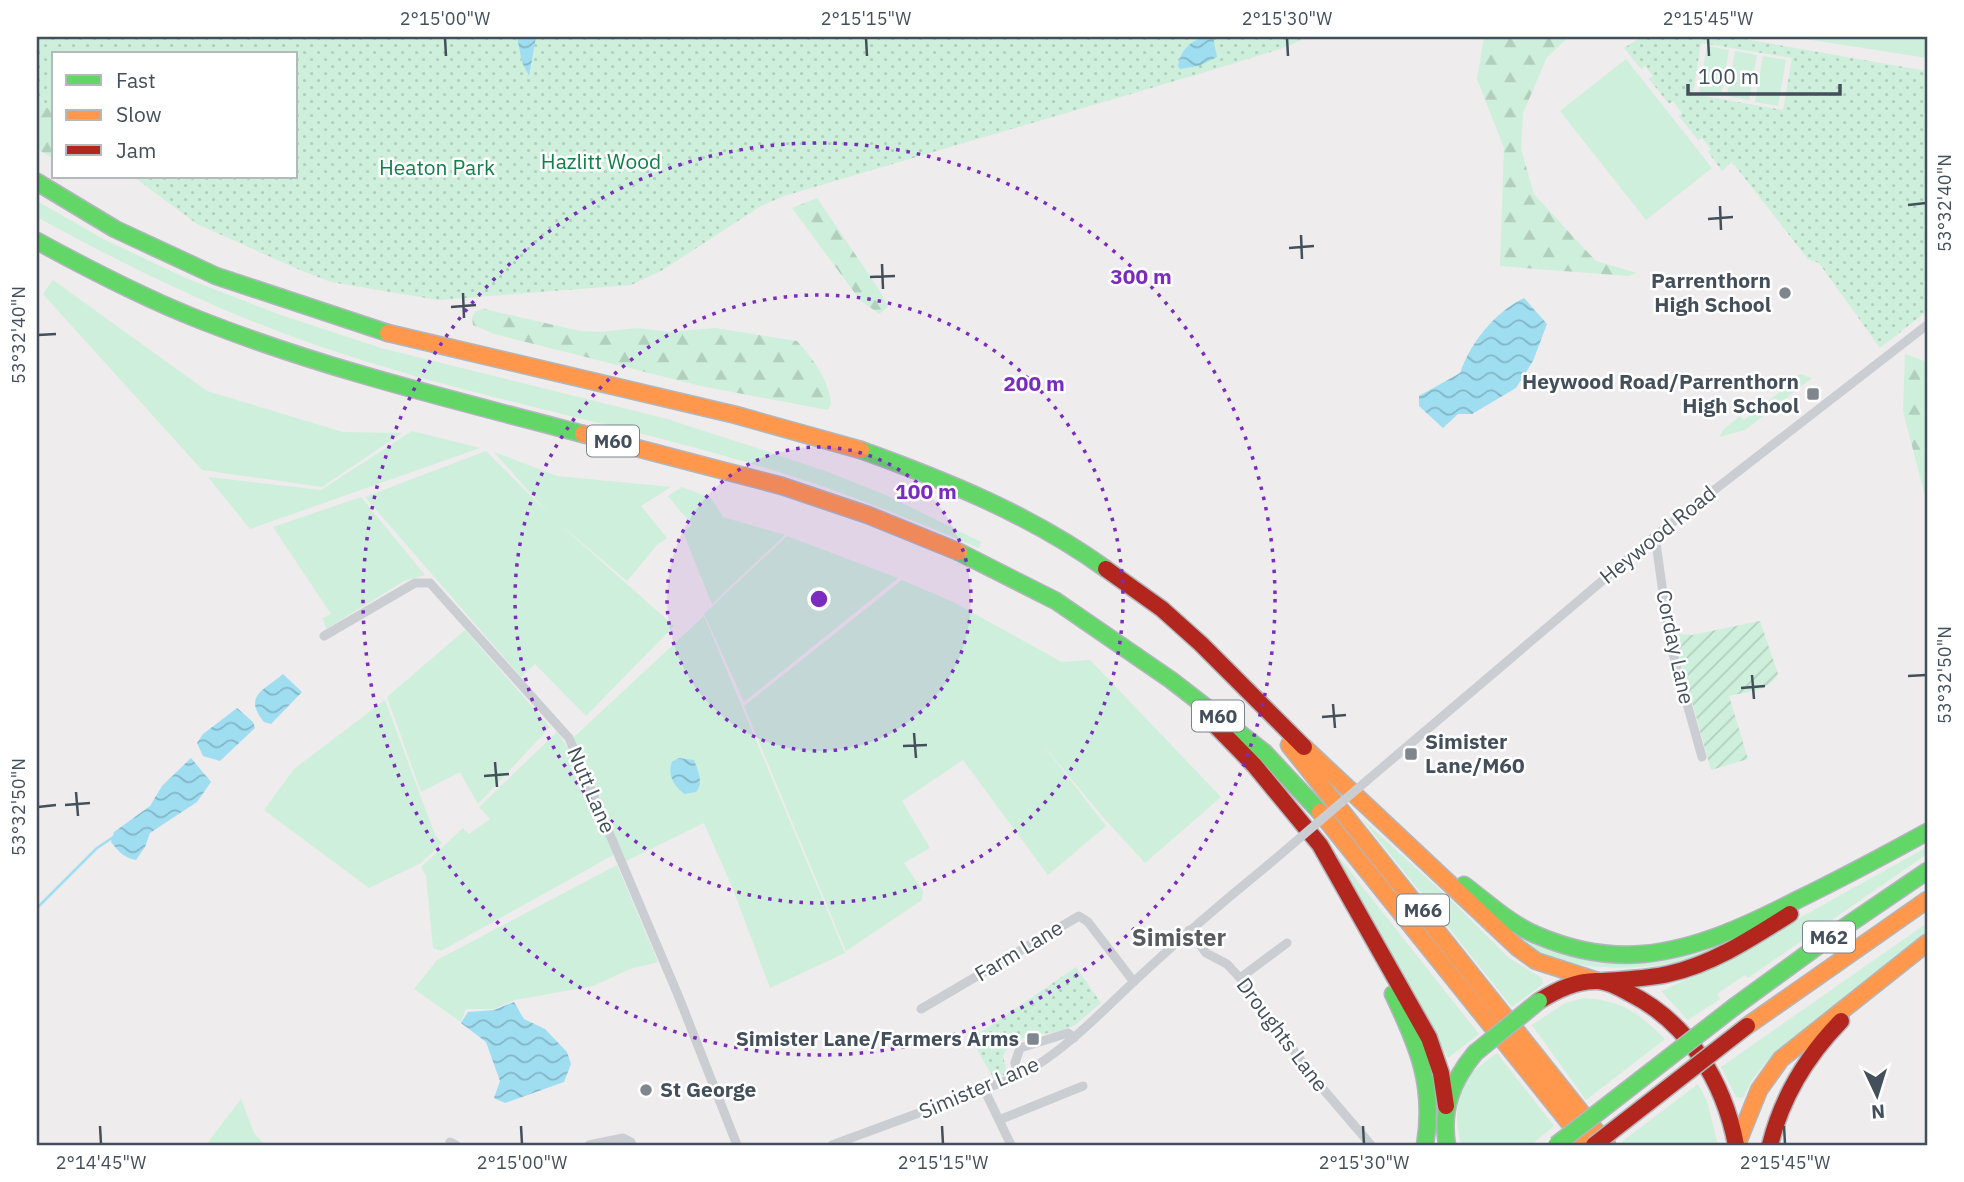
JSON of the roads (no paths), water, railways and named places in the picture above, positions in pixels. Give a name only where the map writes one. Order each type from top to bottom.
[{"type":"highway","name":"M60","points":[[37,182],[115,229],[216,276],[371,329],[736,415],[846,445],[944,480],[1028,520],[1118,575],[1162,609],[1235,677]]},
{"type":"highway","name":"M60","points":[[37,241],[102,276],[199,320],[358,375],[782,486],[868,515],[957,551],[1056,601],[1171,680],[1264,752]]},
{"type":"highway","points":[[1235,677],[1363,805],[1518,948],[1536,961],[1634,994],[1671,1021],[1720,1089],[1731,1115],[1736,1145]]},
{"type":"highway","name":"M66","points":[[1235,677],[1411,895],[1607,1145]]},
{"type":"highway","points":[[1171,680],[1254,765],[1320,845],[1429,1038],[1441,1073],[1446,1106],[1444,1140]]},
{"type":"highway","name":"M66","points":[[1264,752],[1349,846],[1587,1145]]},
{"type":"highway","points":[[1363,805],[1513,923],[1556,944],[1611,955],[1662,953],[1706,942],[1742,928],[1894,851]]},
{"type":"highway","points":[[1446,1106],[1457,1076],[1475,1053],[1539,1001],[1566,986],[1667,974],[1695,967],[1731,950],[1927,832]]},
{"type":"highway","name":"M62","points":[[1556,1145],[1734,1007],[1927,871]]},
{"type":"highway","points":[[1349,896],[1424,1065],[1429,1102],[1426,1145]]},
{"type":"highway","name":"M62","points":[[1594,1145],[1747,1027],[1927,900]]},
{"type":"highway","points":[[1736,1145],[1759,1090],[1781,1059],[1927,944]]},
{"type":"highway","points":[[1770,1145],[1778,1115],[1790,1087],[1820,1042],[1927,944]]},
{"type":"street","name":"Heywood Road","points":[[1268,865],[1655,536],[1927,325]]},
{"type":"street","name":"Corday Lane","points":[[1655,536],[1670,643],[1702,757]]},
{"type":"street","name":"Nutt Lane","points":[[324,636],[415,583],[430,583],[569,738],[678,995],[737,1145]]},
{"type":"street","name":"Simister Lane","points":[[832,1145],[1019,1076],[1045,1062],[1189,930],[1268,865]]},
{"type":"street","name":"Farm Lane","points":[[921,1009],[1079,916],[1088,922],[1134,982]]},
{"type":"street","name":"Droughts Lane","points":[[1189,930],[1206,953],[1227,964],[1240,978],[1317,1082],[1371,1145]]},
{"type":"street","points":[[1240,978],[1287,943]]},
{"type":"street","points":[[1019,1076],[1015,1063],[1020,1048],[1068,1033],[1074,1038]]},
{"type":"street","points":[[999,1120],[1083,1086]]},
{"type":"street","points":[[984,1089],[1011,1145]]},
{"type":"street","points":[[589,1145],[623,1138],[632,1145]]},
{"type":"water","points":[[517,37],[536,37],[529,76],[522,62]]},
{"type":"water","points":[[1203,37],[1213,37],[1217,57],[1199,66],[1180,69],[1179,61],[1183,52]]},
{"type":"water","points":[[1524,298],[1547,324],[1533,361],[1516,388],[1472,414],[1458,414],[1443,428],[1419,406],[1419,396],[1460,373],[1470,350],[1493,320]]},
{"type":"water","points":[[283,674],[302,692],[271,724],[264,722],[255,706],[256,700],[263,690]]},
{"type":"water","points":[[237,708],[253,722],[255,728],[220,761],[203,756],[197,743],[203,734]]},
{"type":"water","points":[[191,758],[211,782],[197,802],[150,833],[136,860],[125,856],[111,842],[114,832],[150,806],[162,786]]},
{"type":"water","points":[[679,758],[694,760],[700,781],[696,792],[685,794],[673,780],[670,771],[672,762]]},
{"type":"water","points":[[514,1002],[524,1019],[545,1029],[567,1052],[571,1064],[564,1082],[505,1103],[494,1098],[500,1081],[486,1042],[461,1023],[468,1012],[494,1010]]},
{"type":"waterway","points":[[37,908],[97,848],[115,836]]},
{"type":"place","name":"Parrenthorn High School","points":[[1785,293]]},
{"type":"place","name":"Heywood Road/Parrenthorn High School","points":[[1813,394]]},
{"type":"place","name":"Simister Lane/M60","points":[[1411,754]]},
{"type":"place","name":"Simister Lane/Farmers Arms","points":[[1033,1039]]},
{"type":"place","name":"St George","points":[[646,1090]]},
{"type":"district","name":"Simister","points":[[1179,938]]},
{"type":"park label","name":"Hazlitt Wood","points":[[601,162]]},
{"type":"park label","name":"Heaton Park","points":[[437,168]]}]
